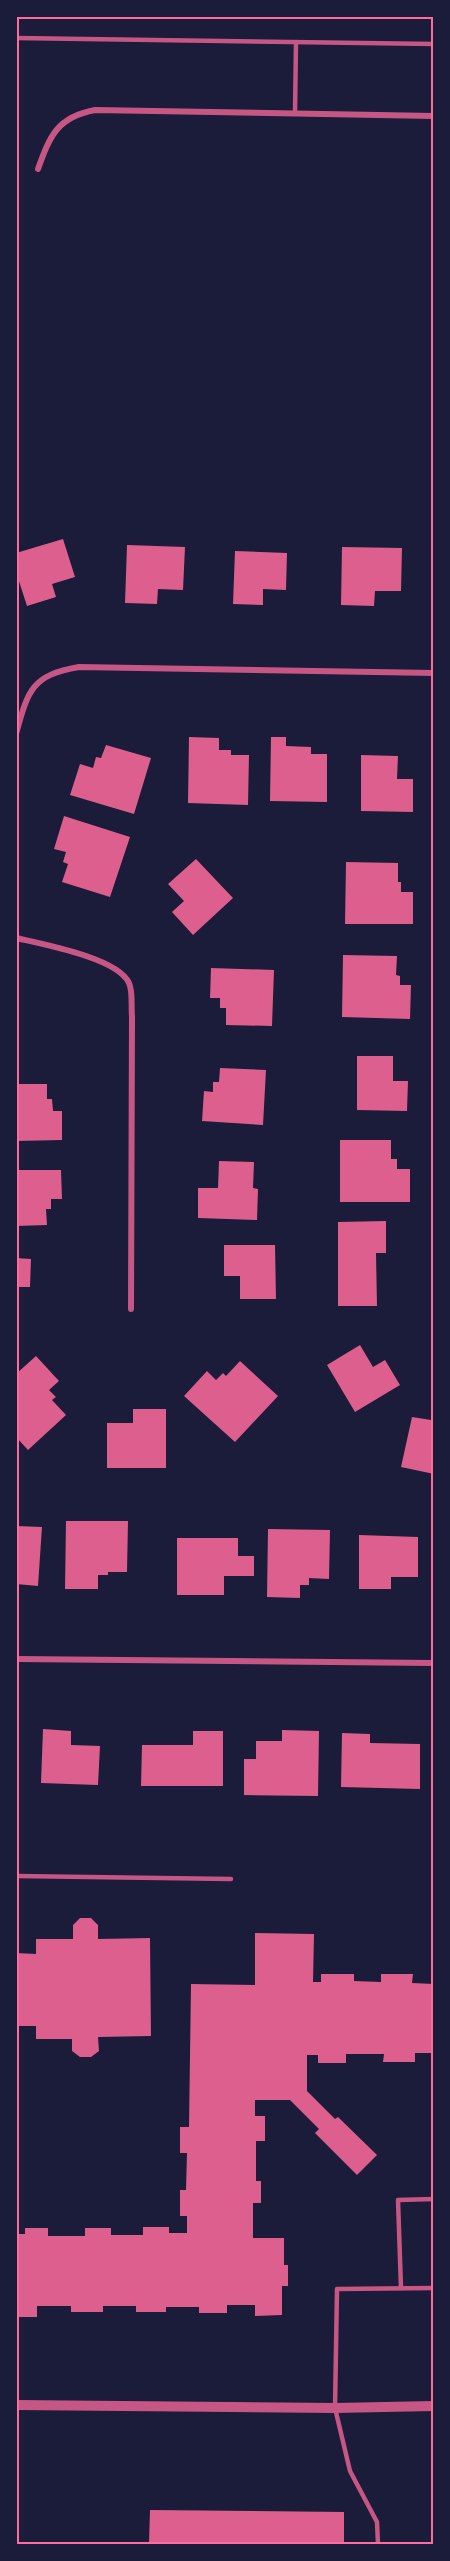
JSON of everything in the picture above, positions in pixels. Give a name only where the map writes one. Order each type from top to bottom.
[{"type":"street","points":[[38,169],[51,136],[60,126],[83,112],[107,110],[434,116]]},
{"type":"street","points":[[16,734],[29,694],[41,678],[59,670],[79,667],[434,673]]},
{"type":"street","points":[[16,938],[100,961],[116,969],[129,983],[132,1016],[131,1309]]},
{"type":"street","points":[[16,1659],[434,1663]]},
{"type":"street","points":[[16,2404],[335,2408],[434,2406]]},
{"type":"lane","points":[[16,38],[434,44]]},
{"type":"lane","points":[[295,113],[296,42]]},
{"type":"lane","points":[[16,1876],[231,1879]]},
{"type":"lane","points":[[401,2288],[398,2200],[434,2199]]},
{"type":"lane","points":[[378,2544],[377,2522],[350,2471],[335,2408],[337,2289],[434,2288]]},
{"type":"building","points":[[63,539],[75,577],[52,584],[56,597],[27,606],[16,572],[16,553]]},
{"type":"building","points":[[127,545],[185,547],[183,590],[158,589],[157,604],[125,603]]},
{"type":"building","points":[[342,547],[402,548],[401,591],[375,591],[374,606],[341,605]]},
{"type":"building","points":[[235,551],[287,553],[286,590],[263,589],[263,605],[233,604]]},
{"type":"building","points":[[189,737],[219,738],[219,750],[231,750],[231,755],[249,755],[248,805],[188,803]]},
{"type":"building","points":[[271,737],[286,737],[286,746],[311,747],[311,754],[327,754],[327,802],[270,801]]},
{"type":"building","points":[[106,745],[151,758],[134,814],[70,795],[80,764],[93,768],[96,757],[101,758]]},
{"type":"building","points":[[361,755],[398,756],[397,779],[413,779],[413,812],[361,811]]},
{"type":"building","points":[[64,816],[130,837],[110,897],[62,882],[68,864],[63,862],[66,852],[54,849]]},
{"type":"building","points":[[196,859],[233,898],[193,935],[172,912],[184,901],[168,884]]},
{"type":"building","points":[[346,862],[398,863],[398,882],[401,882],[401,892],[413,892],[413,924],[345,924]]},
{"type":"building","points":[[343,955],[397,956],[396,975],[400,976],[400,985],[411,985],[410,1019],[342,1017]]},
{"type":"building","points":[[211,968],[274,970],[272,1026],[226,1025],[226,1008],[220,1008],[220,998],[210,998]]},
{"type":"building","points":[[357,1056],[393,1056],[393,1081],[408,1081],[407,1111],[357,1110]]},
{"type":"building","points":[[220,1068],[266,1070],[263,1125],[202,1121],[204,1091],[213,1092],[213,1082],[219,1082]]},
{"type":"building","points":[[16,1084],[47,1084],[47,1099],[52,1099],[53,1111],[62,1111],[62,1140],[16,1141]]},
{"type":"building","points":[[340,1140],[391,1140],[391,1159],[397,1159],[397,1169],[410,1169],[410,1202],[340,1202]]},
{"type":"building","points":[[219,1161],[254,1162],[253,1188],[258,1189],[257,1220],[198,1218],[198,1188],[218,1188]]},
{"type":"building","points":[[16,1170],[61,1170],[62,1199],[51,1199],[51,1209],[46,1209],[47,1225],[16,1226]]},
{"type":"building","points":[[386,1221],[386,1253],[376,1253],[377,1306],[338,1306],[338,1222]]},
{"type":"building","points":[[224,1245],[275,1245],[276,1299],[240,1299],[240,1276],[224,1276]]},
{"type":"building","points":[[16,1258],[31,1259],[30,1287],[16,1287]]},
{"type":"building","points":[[360,1345],[373,1367],[385,1360],[400,1385],[355,1412],[327,1365]]},
{"type":"building","points":[[36,1356],[59,1381],[49,1390],[56,1397],[52,1400],[66,1415],[28,1450],[16,1437],[16,1374]]},
{"type":"building","points":[[240,1361],[278,1396],[235,1442],[184,1396],[207,1371],[216,1380],[223,1373],[226,1376]]},
{"type":"building","points":[[133,1409],[166,1409],[166,1468],[107,1468],[107,1423],[133,1423]]},
{"type":"building","points":[[412,1417],[431,1420],[431,1417],[434,1417],[434,1474],[401,1467]]},
{"type":"building","points":[[66,1521],[128,1521],[127,1572],[108,1572],[108,1575],[98,1575],[98,1589],[65,1589]]},
{"type":"building","points":[[16,1526],[42,1527],[38,1586],[16,1584]]},
{"type":"building","points":[[268,1529],[330,1530],[329,1579],[309,1578],[309,1585],[300,1585],[300,1598],[267,1597]]},
{"type":"building","points":[[359,1535],[418,1537],[418,1577],[391,1577],[391,1589],[359,1589]]},
{"type":"building","points":[[177,1538],[238,1538],[238,1556],[254,1556],[254,1576],[224,1576],[224,1595],[177,1595]]},
{"type":"building","points":[[43,1729],[71,1731],[71,1745],[100,1746],[98,1785],[41,1783]]},
{"type":"building","points":[[282,1730],[319,1731],[318,1796],[244,1795],[244,1759],[256,1759],[256,1741],[282,1741]]},
{"type":"building","points":[[193,1731],[223,1731],[223,1786],[141,1786],[142,1745],[193,1745]]},
{"type":"building","points":[[342,1733],[370,1734],[370,1743],[420,1744],[420,1789],[341,1787]]},
{"type":"building","points":[[80,1918],[91,1918],[98,1925],[98,1939],[150,1938],[151,2036],[98,2037],[99,2051],[91,2057],[80,2057],[72,2051],[72,2039],[36,2039],[36,2026],[16,2026],[16,1953],[36,1954],[36,1939],[73,1939],[73,1925]]},
{"type":"building","points":[[255,1933],[314,1934],[313,1982],[321,1982],[321,1974],[354,1974],[354,1981],[381,1982],[381,1974],[413,1974],[412,1983],[434,1984],[434,2053],[415,2053],[415,2062],[383,2062],[384,2054],[346,2054],[346,2063],[318,2063],[318,2055],[307,2055],[307,2091],[377,2155],[357,2175],[315,2133],[319,2129],[290,2100],[255,2100],[255,2116],[265,2116],[265,2141],[256,2141],[256,2181],[261,2181],[261,2203],[253,2203],[253,2238],[284,2238],[284,2265],[288,2265],[288,2286],[282,2286],[282,2315],[255,2316],[255,2305],[227,2305],[227,2313],[199,2313],[199,2307],[166,2307],[166,2312],[136,2312],[136,2306],[103,2306],[103,2312],[71,2312],[71,2306],[37,2306],[37,2317],[16,2317],[16,2234],[25,2234],[25,2228],[48,2228],[48,2236],[85,2236],[85,2228],[111,2228],[111,2235],[143,2235],[143,2227],[169,2227],[169,2233],[187,2233],[187,2216],[180,2216],[180,2190],[186,2190],[187,2153],[180,2153],[180,2127],[189,2127],[191,1984],[255,1985]]},
{"type":"building","points":[[431,2506],[434,2506],[434,2544],[431,2544]]},
{"type":"building","points":[[150,2510],[344,2512],[344,2544],[149,2544]]}]
